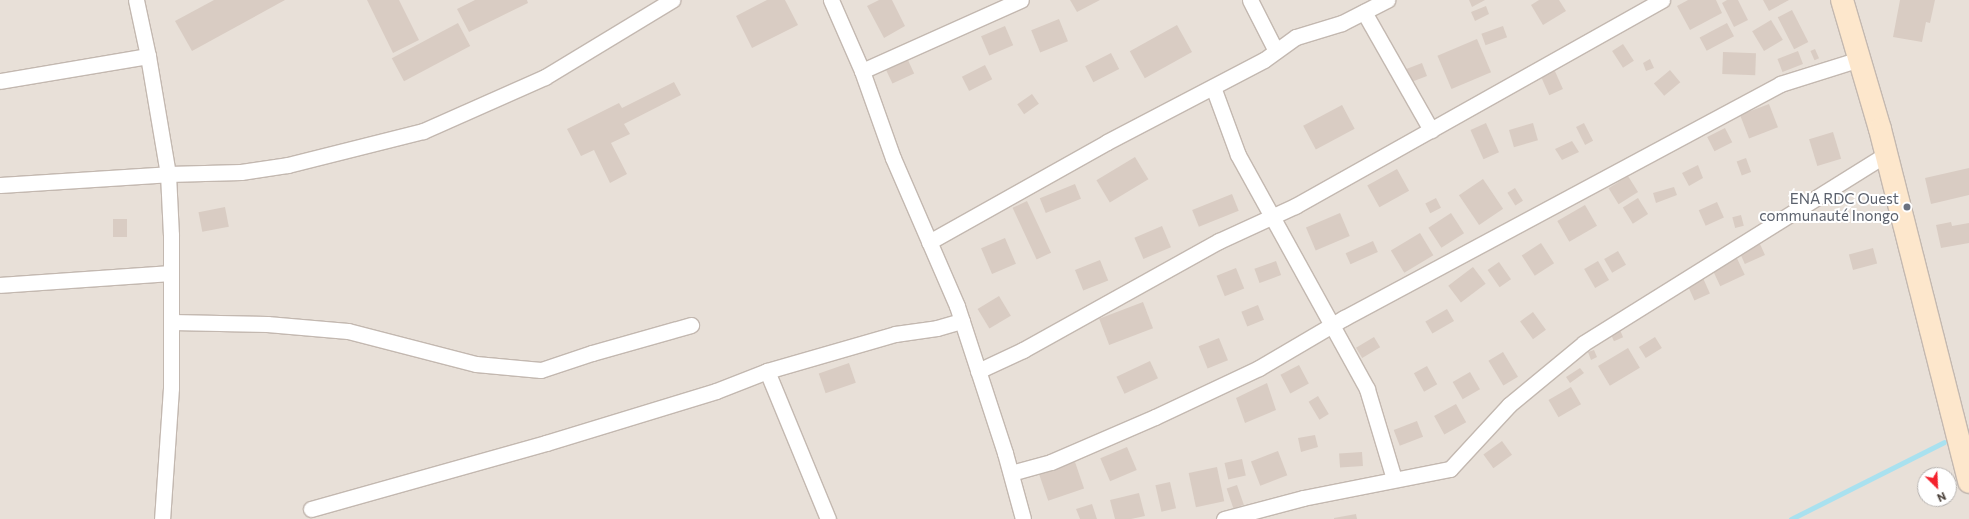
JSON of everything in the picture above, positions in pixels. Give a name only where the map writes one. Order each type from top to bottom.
[{"type":"street","points":[[136,0],[148,56],[168,174],[172,322],[171,388],[162,519]]},
{"type":"street","points":[[0,185],[168,174],[241,172],[288,165],[423,131],[545,77],[672,0]]},
{"type":"street","points":[[831,0],[862,71],[893,158],[957,306],[1011,473],[1023,519]]},
{"type":"street","points":[[862,71],[1021,0]]},
{"type":"street","points":[[1250,0],[1276,51]]},
{"type":"street","points":[[929,242],[1107,142],[1264,60],[1296,37],[1342,23],[1387,0]]},
{"type":"street","points":[[978,371],[1023,350],[1219,241],[1295,206],[1662,0]]},
{"type":"street","points":[[1842,0],[1886,154],[1969,482]]},
{"type":"street","points":[[1364,12],[1431,130]]},
{"type":"street","points":[[0,81],[148,56]]},
{"type":"street","points":[[1011,473],[1051,462],[1162,414],[1259,368],[1331,326],[1780,84],[1860,59]]},
{"type":"street","points":[[1213,86],[1238,155],[1367,390],[1394,479]]},
{"type":"street","points":[[1224,519],[1303,498],[1450,469],[1509,405],[1584,343],[1886,154]]},
{"type":"street","points":[[0,285],[171,273]]},
{"type":"street","points":[[311,509],[553,441],[716,391],[767,371],[895,334],[937,328],[962,321]]},
{"type":"street","points":[[172,322],[267,324],[348,331],[476,364],[541,370],[592,352],[691,325]]},
{"type":"street","points":[[767,371],[828,519]]},
{"type":"shaded area","points":[[0,0],[1969,0],[1969,519],[0,519]]},
{"type":"building","points":[[214,0],[285,0],[192,51],[175,21]]},
{"type":"building","points":[[367,0],[399,0],[419,40],[393,53]]},
{"type":"building","points":[[475,0],[527,0],[528,3],[469,32],[457,9]]},
{"type":"building","points":[[767,0],[785,0],[798,25],[752,48],[736,16]]},
{"type":"building","points":[[879,0],[892,0],[905,26],[884,38],[867,6]]},
{"type":"building","points":[[1070,0],[1100,0],[1077,12]]},
{"type":"building","points":[[1469,0],[1485,0],[1472,7]]},
{"type":"building","points":[[1539,0],[1559,0],[1566,11],[1543,25],[1531,5]]},
{"type":"building","points":[[1688,0],[1716,0],[1722,13],[1690,30],[1677,6]]},
{"type":"building","points":[[1727,0],[1738,0],[1748,20],[1734,27],[1722,3]]},
{"type":"building","points":[[1763,0],[1789,0],[1769,11]]},
{"type":"building","points":[[1900,0],[1935,0],[1930,23],[1926,22],[1922,42],[1893,37]]},
{"type":"building","points":[[1486,6],[1489,14],[1475,21],[1471,12]]},
{"type":"building","points":[[1792,10],[1808,42],[1794,49],[1778,17]]},
{"type":"building","points":[[1059,19],[1068,41],[1040,52],[1031,30]]},
{"type":"building","points":[[1771,20],[1783,40],[1764,51],[1752,31]]},
{"type":"building","points":[[458,23],[470,46],[404,81],[392,58]]},
{"type":"building","points":[[1727,23],[1734,36],[1707,51],[1700,38]]},
{"type":"building","points":[[1177,25],[1192,52],[1145,78],[1130,51]]},
{"type":"building","points":[[1005,26],[1013,45],[989,55],[981,36]]},
{"type":"building","points":[[1503,26],[1507,37],[1485,45],[1481,34]]},
{"type":"building","points":[[1477,39],[1491,72],[1451,89],[1437,56]]},
{"type":"building","points":[[1623,44],[1634,61],[1623,68],[1612,51]]},
{"type":"building","points":[[1815,49],[1819,58],[1814,60],[1810,51]]},
{"type":"building","points":[[1798,51],[1803,64],[1782,72],[1777,59]]},
{"type":"building","points":[[1723,52],[1756,53],[1755,75],[1722,74]]},
{"type":"building","points":[[1111,53],[1119,69],[1093,82],[1085,66]]},
{"type":"building","points":[[907,58],[914,73],[892,84],[885,68]]},
{"type":"building","points":[[1650,59],[1654,68],[1646,71],[1643,63]]},
{"type":"building","points":[[1422,63],[1427,76],[1407,84],[1402,71]]},
{"type":"building","points":[[985,65],[992,79],[969,91],[962,77]]},
{"type":"building","points":[[1554,69],[1563,89],[1549,95],[1540,75]]},
{"type":"building","points":[[1670,70],[1680,82],[1664,96],[1654,83]]},
{"type":"building","points":[[674,82],[681,95],[624,124],[630,134],[611,143],[627,174],[610,183],[594,150],[581,156],[567,129],[619,103],[622,108]]},
{"type":"building","points":[[1032,94],[1039,104],[1024,114],[1017,104]]},
{"type":"building","points":[[1769,104],[1778,127],[1749,138],[1740,115]]},
{"type":"building","points":[[1342,105],[1355,129],[1316,149],[1303,126]]},
{"type":"building","points":[[1486,123],[1499,152],[1483,159],[1470,130]]},
{"type":"building","points":[[1533,123],[1538,140],[1514,147],[1509,130]]},
{"type":"building","points":[[1584,123],[1593,141],[1585,145],[1576,127]]},
{"type":"building","points":[[1725,128],[1732,142],[1714,151],[1707,137]]},
{"type":"building","points":[[1833,132],[1841,159],[1817,166],[1809,139]]},
{"type":"building","points":[[1572,141],[1579,152],[1562,160],[1555,149]]},
{"type":"building","points":[[1135,157],[1148,179],[1110,202],[1096,180]]},
{"type":"building","points":[[1746,158],[1751,172],[1742,176],[1737,161]]},
{"type":"building","points":[[1698,165],[1703,178],[1689,186],[1682,173]]},
{"type":"building","points":[[1969,168],[1969,195],[1931,204],[1925,178]]},
{"type":"building","points":[[1397,169],[1409,191],[1379,207],[1367,185]]},
{"type":"building","points":[[1628,176],[1638,192],[1619,204],[1608,188]]},
{"type":"building","points":[[1483,179],[1503,209],[1479,225],[1459,195]]},
{"type":"building","points":[[1075,184],[1081,199],[1046,213],[1040,198]]},
{"type":"building","points":[[1674,187],[1677,195],[1656,203],[1653,193]]},
{"type":"building","points":[[1515,188],[1523,201],[1515,205],[1507,193]]},
{"type":"building","points":[[1232,194],[1239,211],[1199,227],[1192,210]]},
{"type":"building","points":[[1436,198],[1441,208],[1430,213],[1425,203]]},
{"type":"building","points":[[1638,198],[1648,214],[1633,224],[1623,208]]},
{"type":"building","points":[[1027,201],[1051,253],[1037,259],[1012,208]]},
{"type":"building","points":[[1717,202],[1724,218],[1706,226],[1699,210]]},
{"type":"building","points":[[1585,205],[1597,226],[1569,242],[1557,221]]},
{"type":"building","points":[[225,207],[229,227],[202,232],[198,212]]},
{"type":"building","points":[[1340,213],[1350,236],[1316,250],[1306,227]]},
{"type":"building","points":[[1451,213],[1464,233],[1441,248],[1428,228]]},
{"type":"building","points":[[1741,215],[1744,226],[1735,228],[1732,217]]},
{"type":"building","points":[[113,219],[127,219],[127,237],[113,237]]},
{"type":"building","points":[[1951,222],[1952,226],[1969,223],[1969,243],[1941,248],[1936,225]]},
{"type":"building","points":[[1162,226],[1171,247],[1143,259],[1134,238]]},
{"type":"building","points":[[1420,233],[1433,255],[1404,273],[1391,251]]},
{"type":"building","points":[[1756,235],[1765,255],[1745,264],[1736,244]]},
{"type":"building","points":[[1005,238],[1016,264],[992,274],[981,248]]},
{"type":"building","points":[[1373,241],[1378,252],[1350,264],[1346,253]]},
{"type":"building","points":[[1541,243],[1554,263],[1535,276],[1522,256]]},
{"type":"building","points":[[1873,248],[1877,263],[1853,270],[1849,254]]},
{"type":"building","points":[[1618,251],[1626,265],[1612,273],[1604,259]]},
{"type":"building","points":[[1735,254],[1745,275],[1720,286],[1711,265]]},
{"type":"building","points":[[1100,260],[1108,280],[1083,291],[1075,270]]},
{"type":"building","points":[[1276,261],[1281,275],[1260,283],[1254,269]]},
{"type":"building","points":[[1598,261],[1609,280],[1595,288],[1584,269]]},
{"type":"building","points":[[1499,262],[1511,279],[1500,287],[1488,270]]},
{"type":"building","points":[[1473,267],[1486,284],[1461,302],[1448,286]]},
{"type":"building","points":[[1236,268],[1244,288],[1225,296],[1217,276]]},
{"type":"building","points":[[1703,278],[1710,294],[1694,300],[1687,285]]},
{"type":"building","points":[[999,296],[1011,316],[989,329],[978,309]]},
{"type":"building","points":[[1143,302],[1153,328],[1109,345],[1099,319]]},
{"type":"building","points":[[1258,305],[1264,320],[1247,327],[1241,312]]},
{"type":"building","points":[[1447,309],[1454,321],[1432,334],[1425,322]]},
{"type":"building","points":[[1533,312],[1546,330],[1533,339],[1520,321]]},
{"type":"building","points":[[1620,330],[1623,337],[1614,341],[1611,334]]},
{"type":"building","points":[[1374,337],[1380,347],[1362,358],[1356,348]]},
{"type":"building","points":[[1655,337],[1662,348],[1646,358],[1639,347]]},
{"type":"building","points":[[1219,338],[1228,360],[1208,368],[1199,346]]},
{"type":"building","points":[[1628,348],[1640,368],[1610,386],[1598,366]]},
{"type":"building","points":[[1594,350],[1597,357],[1591,360],[1588,352]]},
{"type":"building","points":[[1503,352],[1518,377],[1503,386],[1488,361]]},
{"type":"building","points":[[1150,361],[1158,378],[1124,394],[1116,377]]},
{"type":"building","points":[[849,363],[856,383],[826,393],[819,373]]},
{"type":"building","points":[[1299,365],[1309,384],[1290,393],[1280,375]]},
{"type":"building","points":[[1427,366],[1437,384],[1424,392],[1414,373]]},
{"type":"building","points":[[1580,368],[1584,373],[1570,383],[1566,377]]},
{"type":"building","points":[[1470,372],[1480,389],[1463,399],[1453,382]]},
{"type":"building","points":[[1267,383],[1276,410],[1245,423],[1236,398]]},
{"type":"building","points":[[1571,387],[1581,404],[1558,417],[1548,400]]},
{"type":"building","points":[[1318,396],[1329,414],[1319,420],[1309,402]]},
{"type":"building","points":[[1456,404],[1466,422],[1444,434],[1434,416]]},
{"type":"building","points":[[1417,421],[1423,437],[1400,446],[1394,430]]},
{"type":"building","points":[[1315,435],[1318,447],[1301,452],[1298,438]]},
{"type":"building","points":[[1502,441],[1512,455],[1493,468],[1483,455]]},
{"type":"building","points":[[1127,447],[1137,470],[1110,481],[1100,458]]},
{"type":"building","points":[[1278,451],[1287,475],[1260,486],[1251,461]]},
{"type":"building","points":[[1362,452],[1363,466],[1340,468],[1339,454]]},
{"type":"building","points":[[1242,459],[1246,476],[1228,480],[1224,463]]},
{"type":"building","points":[[1075,462],[1084,488],[1048,501],[1039,474]]},
{"type":"building","points":[[1217,467],[1224,501],[1196,507],[1189,473]]},
{"type":"building","points":[[1170,482],[1176,508],[1161,512],[1155,485]]},
{"type":"building","points":[[1237,485],[1244,505],[1233,508],[1227,489]]},
{"type":"building","points":[[1139,493],[1145,516],[1131,519],[1115,519],[1110,500]]},
{"type":"building","points":[[1092,504],[1097,519],[1080,519],[1076,509]]},
{"type":"building","points":[[1356,514],[1357,519],[1334,519],[1334,518]]},
{"type":"waterway","points":[[1791,519],[1944,442]]},
{"type":"place","name":"ENA RDC Ouest communauté Inongo","points":[[1907,207]]}]
